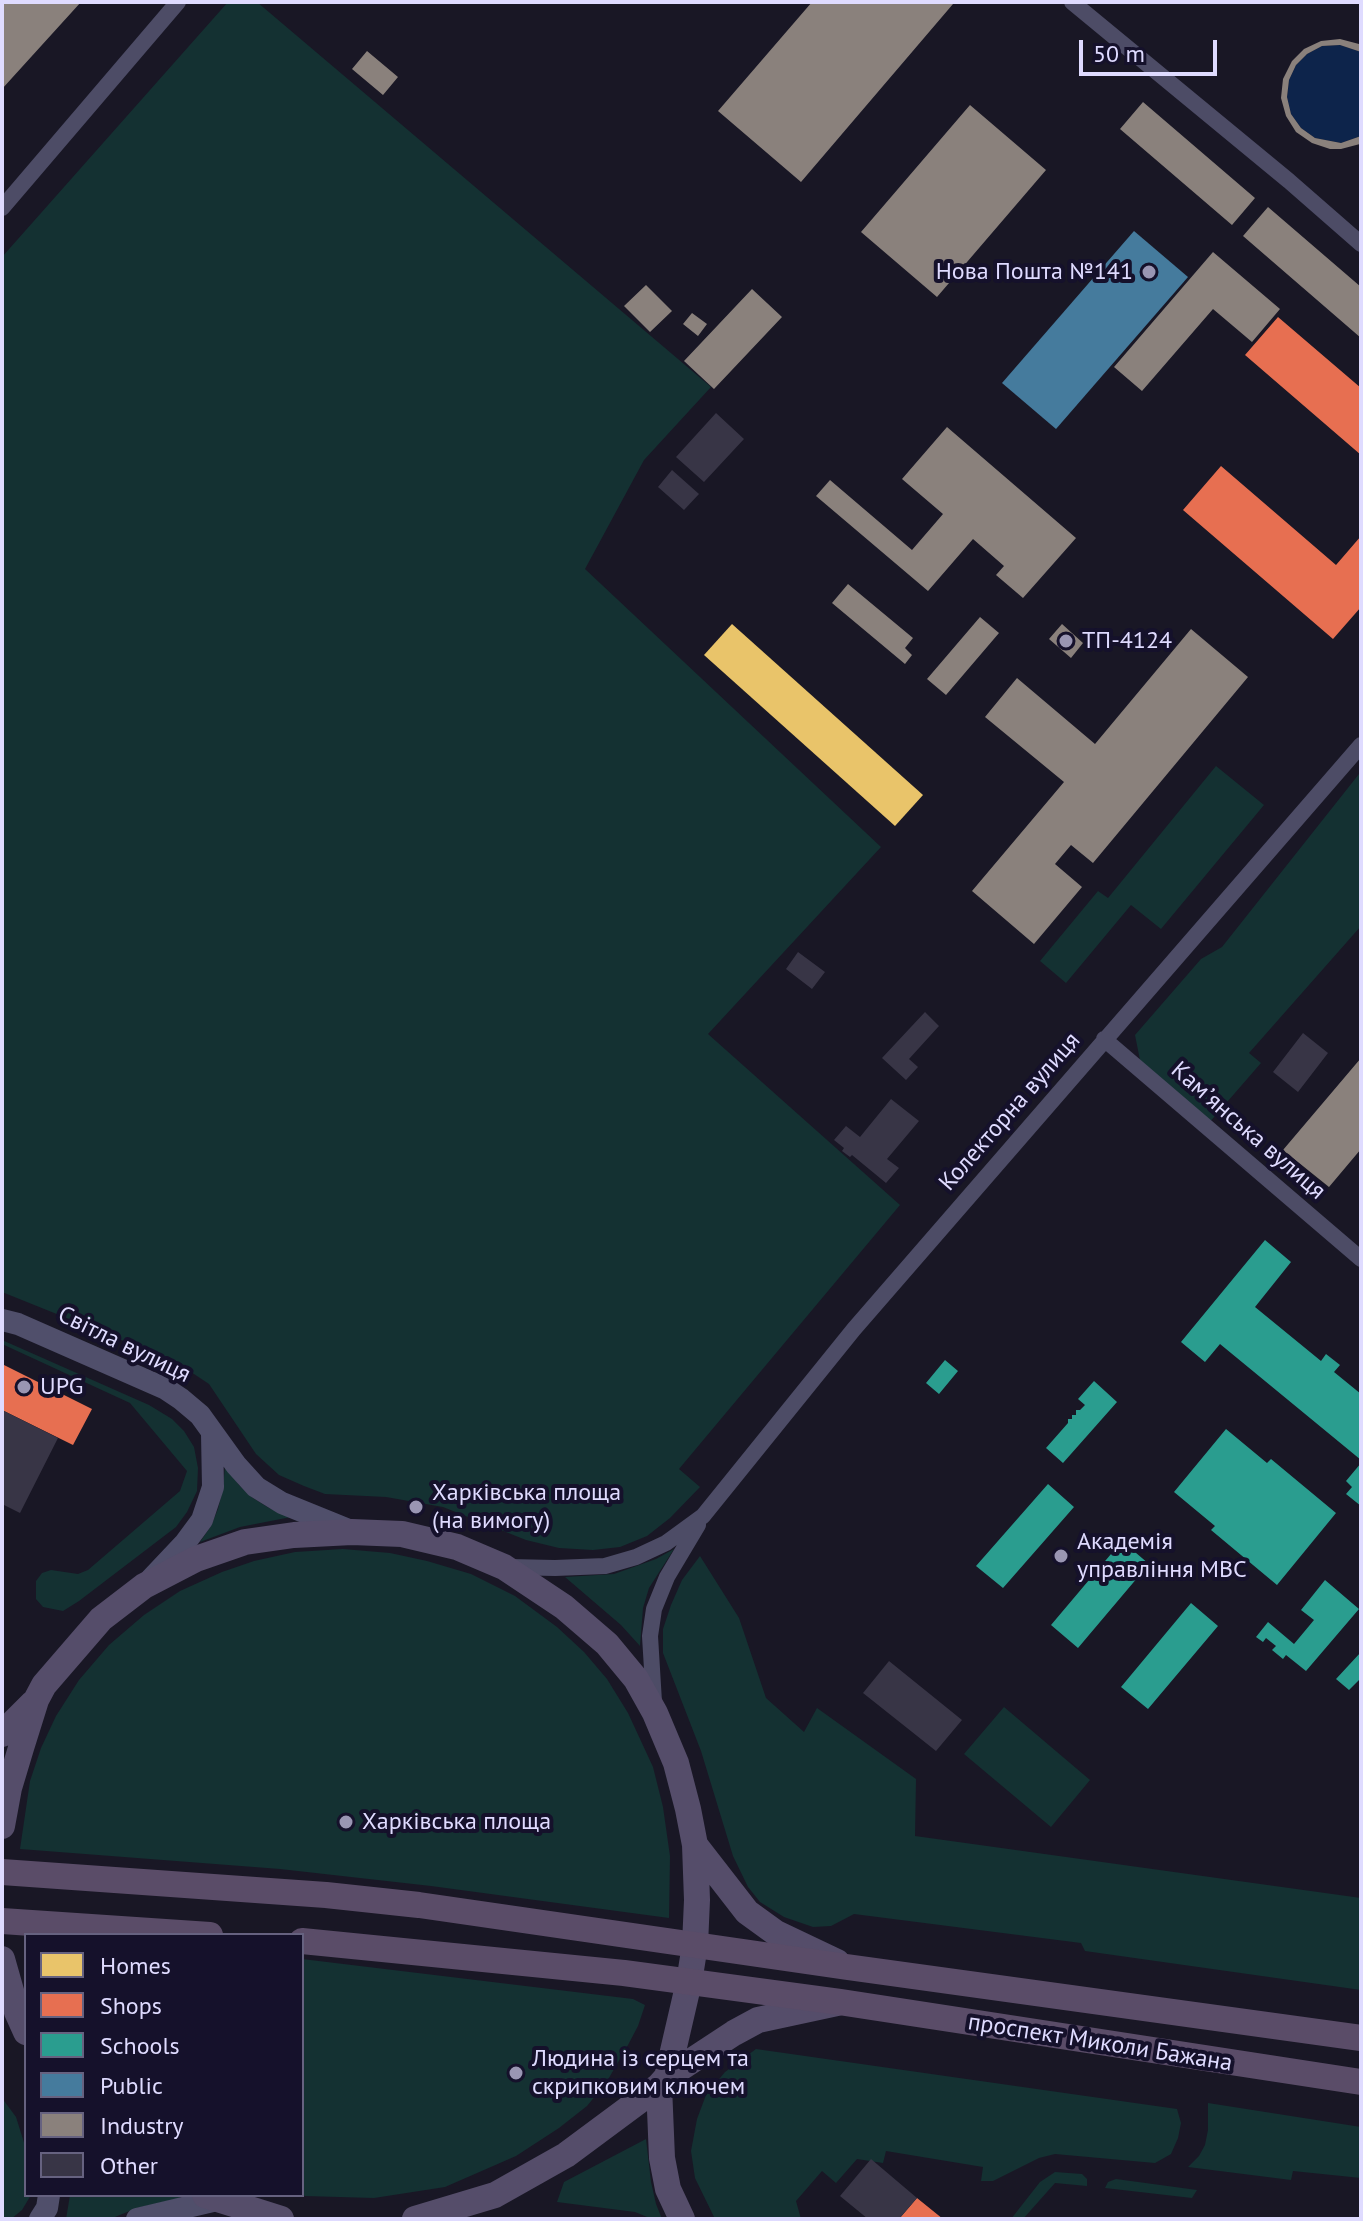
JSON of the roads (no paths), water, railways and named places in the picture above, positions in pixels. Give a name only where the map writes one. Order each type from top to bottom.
[{"type":"highway","points":[[2,1872],[379,1900],[695,1945]]},
{"type":"highway","points":[[2,1921],[180,1933]]},
{"type":"highway","points":[[304,1941],[689,1982]]},
{"type":"highway","name":"проспект Миколи Бажана","points":[[695,1945],[1361,2038]]},
{"type":"highway","name":"проспект Миколи Бажана","points":[[689,1982],[840,2002],[1361,2082]]},
{"type":"main road","name":"Світла вулиця","points":[[2,1320],[18,1324],[166,1389],[200,1415],[256,1487],[282,1503],[352,1532]]},
{"type":"main road","points":[[2,1826],[9,1788],[36,1700],[44,1685],[101,1619],[144,1586],[185,1543],[202,1520],[213,1487],[212,1433]]},
{"type":"main road","points":[[144,1586],[196,1559],[245,1542],[294,1535],[352,1532],[402,1534],[457,1547],[504,1567],[564,1607],[607,1644],[636,1679],[655,1713],[676,1763],[695,1845],[695,1945],[689,1982],[663,2082],[662,2158],[668,2189],[682,2219]]},
{"type":"main road","points":[[2,1734],[36,1700]]},
{"type":"main road","name":"проспект Миколи Бажана","points":[[695,1845],[747,1912],[776,1933],[847,1967]]},
{"type":"main road","points":[[2,1959],[24,2028]]},
{"type":"main road","name":"проспект Миколи Бажана","points":[[663,2082],[758,2020],[840,2002]]},
{"type":"main road","points":[[2,2026],[24,2045]]},
{"type":"main road","points":[[420,2218],[495,2195],[566,2155],[663,2082]]},
{"type":"main road","points":[[40,2219],[47,2208],[49,2197]]},
{"type":"main road","points":[[137,2219],[211,2198],[281,2219]]},
{"type":"main road","points":[[420,2218],[477,2219]]},
{"type":"street","points":[[2,208],[178,2]]},
{"type":"street","points":[[1072,2],[1361,244]]},
{"type":"street","name":"Колекторна вулиця","points":[[655,1713],[650,1657],[654,1609],[667,1577],[703,1516],[854,1329],[1361,745]]},
{"type":"street","name":"Камʼянська вулиця","points":[[1104,1039],[1361,1259]]},
{"type":"street","name":"Колекторна вулиця","points":[[504,1567],[605,1566],[636,1557],[666,1543],[703,1516]]},
{"type":"water","points":[[1340,45],[1361,52],[1361,136],[1341,143],[1315,138],[1301,128],[1291,114],[1287,97],[1289,80],[1296,65],[1307,54],[1322,46]]},
{"type":"place","name":"Нова Пошта №141","points":[[1149,272]]},
{"type":"place","name":"ТП-4124","points":[[1066,641]]},
{"type":"place","name":"UPG","points":[[24,1387]]},
{"type":"place","name":"Харківська площа (на вимогу)","points":[[416,1507]]},
{"type":"place","name":"Академія управління МВС","points":[[1061,1556]]},
{"type":"place","name":"Харківська площа","points":[[346,1822]]},
{"type":"place","name":"Людина із серцем та скрипковим ключем","points":[[516,2073]]}]
